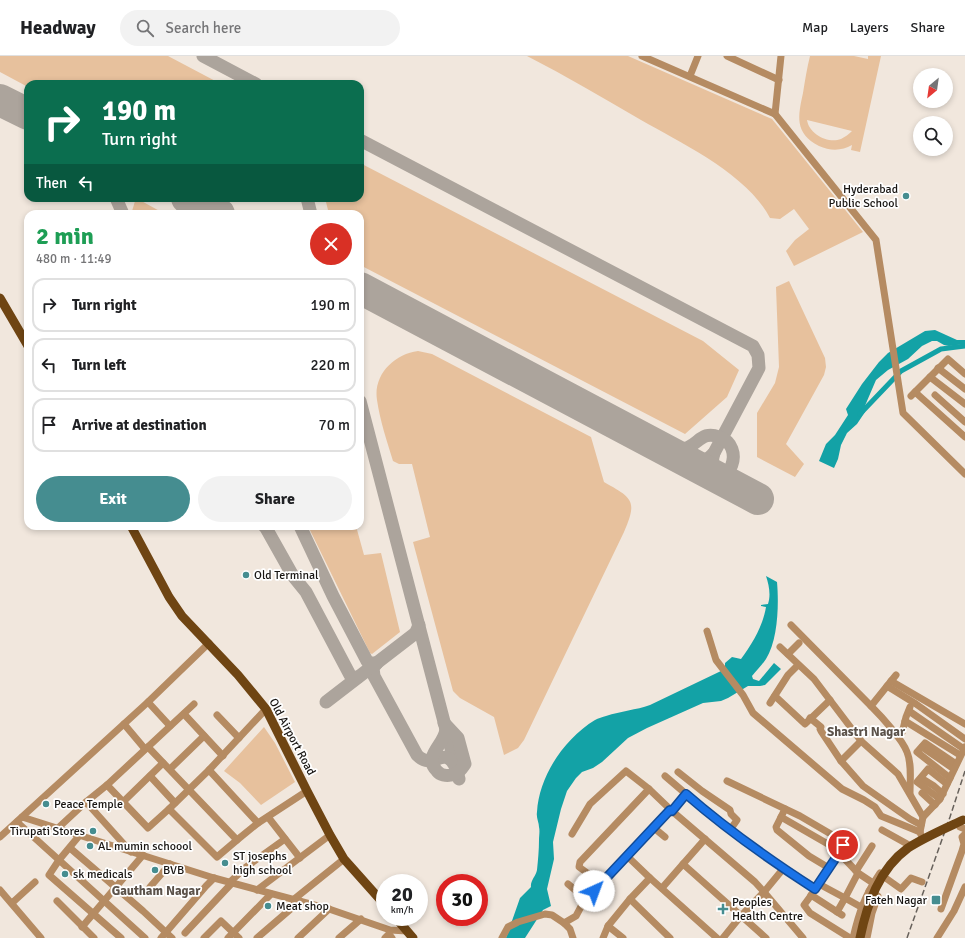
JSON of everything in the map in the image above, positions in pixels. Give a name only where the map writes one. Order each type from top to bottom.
[{"type":"main road","points":[[0,298],[24,339]]},
{"type":"main road","name":"Old Airport Road","points":[[133,530],[169,597],[182,616],[238,675],[266,709],[307,791],[344,859],[376,895]]},
{"type":"main road","points":[[860,938],[871,898],[876,887],[891,865],[910,847],[964,826]]},
{"type":"main road","points":[[864,938],[874,899],[881,885],[898,864],[911,852],[964,826]]},
{"type":"main road","points":[[403,926],[410,934]]},
{"type":"street","points":[[642,56],[776,114],[876,240],[903,413],[965,474]]},
{"type":"street","points":[[690,76],[698,56]]},
{"type":"street","points":[[727,56],[779,80]]},
{"type":"street","points":[[776,114],[781,56]]},
{"type":"street","points":[[965,374],[948,359],[913,394],[965,437]]},
{"type":"street","points":[[938,368],[965,388]]},
{"type":"street","points":[[930,377],[965,404]]},
{"type":"street","points":[[936,395],[965,422]]},
{"type":"street","points":[[791,625],[882,717],[896,735],[907,752],[910,765],[910,797]]},
{"type":"street","points":[[707,631],[716,660],[744,696],[753,713],[842,789],[875,807],[881,816],[921,824]]},
{"type":"street","points":[[0,837],[148,702],[209,643]]},
{"type":"street","points":[[788,654],[799,643]]},
{"type":"street","points":[[727,781],[820,826],[840,838],[843,845],[840,852],[804,905],[810,913],[852,938],[861,907],[873,883],[893,859],[909,845],[922,838],[921,824],[905,785],[898,774],[861,741],[814,679],[780,647]]},
{"type":"street","points":[[770,703],[788,676],[798,665]]},
{"type":"street","points":[[871,706],[896,675]]},
{"type":"street","points":[[889,684],[965,739]]},
{"type":"street","points":[[889,684],[965,724]]},
{"type":"street","points":[[775,696],[805,724],[830,700]]},
{"type":"street","points":[[148,702],[170,726]]},
{"type":"street","points":[[896,735],[902,733],[913,702]]},
{"type":"street","points":[[57,829],[194,704]]},
{"type":"street","points":[[107,785],[148,828],[190,790],[266,709]]},
{"type":"street","points":[[909,711],[963,750]]},
{"type":"street","points":[[184,714],[223,756]]},
{"type":"street","points":[[218,716],[239,738]]},
{"type":"street","points":[[810,718],[821,727],[821,731],[841,761],[863,786],[910,819],[921,824]]},
{"type":"street","points":[[905,721],[963,750]]},
{"type":"street","points":[[124,724],[146,748],[170,769],[237,840]]},
{"type":"street","points":[[170,769],[204,736]]},
{"type":"street","points":[[841,761],[861,741]]},
{"type":"street","points":[[926,743],[947,784],[917,752],[926,743]]},
{"type":"street","points":[[921,824],[947,784],[963,750]]},
{"type":"street","points":[[123,802],[163,763]]},
{"type":"street","points":[[208,770],[258,823]]},
{"type":"street","points":[[572,834],[590,804],[626,771],[649,789],[705,840],[755,882],[804,938]]},
{"type":"street","points":[[678,772],[730,810],[731,814],[737,820],[730,830]]},
{"type":"street","points":[[150,776],[175,804]]},
{"type":"street","points":[[666,776],[730,830],[784,869],[815,889],[840,913],[857,872],[872,846]]},
{"type":"street","points":[[923,776],[947,784],[917,782],[923,776]]},
{"type":"street","points":[[922,793],[947,784]]},
{"type":"street","points":[[601,883],[579,867],[580,862],[649,789]]},
{"type":"street","points":[[169,809],[217,857],[258,823],[307,791]]},
{"type":"street","points":[[564,922],[576,916],[586,899],[686,794]]},
{"type":"street","points":[[86,802],[131,852]]},
{"type":"street","points":[[785,809],[776,827],[777,830],[809,856],[829,868]]},
{"type":"street","points":[[268,817],[300,858]]},
{"type":"street","points":[[781,817],[840,852],[857,872],[873,883]]},
{"type":"street","points":[[19,820],[57,829],[231,883],[329,909],[361,919],[389,935],[410,934]]},
{"type":"street","points":[[19,820],[59,860],[146,938]]},
{"type":"street","points":[[941,909],[964,844],[962,837],[964,826]]},
{"type":"street","points":[[654,828],[665,837]]},
{"type":"street","points":[[882,830],[909,845]]},
{"type":"street","points":[[257,890],[330,835]]},
{"type":"street","points":[[79,836],[59,860],[49,875],[121,938]]},
{"type":"street","points":[[184,933],[246,867],[285,839]]},
{"type":"street","points":[[662,888],[705,840]]},
{"type":"street","points":[[70,848],[143,911],[163,935],[172,938]]},
{"type":"street","points":[[82,927],[143,856]]},
{"type":"street","points":[[627,856],[717,938]]},
{"type":"street","points":[[257,938],[296,900],[344,859]]},
{"type":"street","points":[[150,887],[170,864]]},
{"type":"street","points":[[683,864],[766,938]]},
{"type":"street","points":[[723,938],[741,915],[784,869]]},
{"type":"street","points":[[880,874],[901,889],[911,878],[922,882]]},
{"type":"street","points":[[163,935],[214,878]]},
{"type":"street","points":[[602,938],[608,926],[630,899],[650,878]]},
{"type":"street","points":[[12,903],[35,882]]},
{"type":"street","points":[[568,884],[586,899]]},
{"type":"street","points":[[954,911],[965,887]]},
{"type":"street","points":[[815,889],[845,898],[861,907]]},
{"type":"street","points":[[0,890],[41,938]]},
{"type":"street","points":[[867,938],[872,913],[878,896],[869,890]]},
{"type":"street","points":[[230,935],[271,894]]},
{"type":"street","points":[[937,938],[965,897]]},
{"type":"street","points":[[630,899],[670,938]]},
{"type":"street","points":[[57,901],[94,938]]},
{"type":"street","points":[[298,938],[329,909]]},
{"type":"street","points":[[502,938],[508,927],[518,922],[545,914],[552,915],[564,922],[570,929],[573,938]]},
{"type":"street","points":[[339,938],[361,919]]},
{"type":"street","points":[[204,938],[221,921],[230,935],[239,938]]},
{"type":"street","points":[[608,926],[623,938]]},
{"type":"shaded area","points":[[0,56],[168,56],[213,80],[24,80],[24,85],[0,72]]},
{"type":"shaded area","points":[[527,56],[628,56],[772,119],[863,232],[794,266],[786,251],[795,240],[809,229],[794,209],[780,219],[770,218],[760,202],[746,188],[713,162],[556,71]]},
{"type":"shaded area","points":[[810,56],[854,56],[868,59],[868,56],[881,56],[860,152],[851,150],[852,145],[840,149],[823,148],[811,141],[802,130],[799,116]],"holes":[[[807,120],[852,131],[841,139],[825,139],[811,130]]]},
{"type":"shaded area","points":[[364,165],[703,341],[739,370],[727,397],[685,434],[364,267],[364,210],[328,210],[326,202],[364,202]]},
{"type":"shaded area","points":[[135,202],[143,202],[158,210],[132,210]]},
{"type":"shaded area","points":[[789,281],[825,358],[826,367],[824,375],[786,444],[804,464],[795,477],[757,457],[757,413],[775,383],[779,367],[776,287]]},
{"type":"shaded area","points":[[418,351],[432,354],[591,437],[604,482],[621,492],[630,501],[631,513],[624,532],[524,740],[518,748],[504,755],[494,717],[460,698],[453,691],[413,542],[430,537],[412,464],[399,464],[393,461],[380,416],[377,391],[378,382],[382,374],[393,361],[401,356]]},
{"type":"shaded area","points":[[310,530],[357,530],[364,555],[381,553],[400,632],[372,654],[370,653]]},
{"type":"shaded area","points":[[264,727],[275,743],[295,782],[261,805],[240,783],[224,771]]},
{"type":"water","points":[[935,330],[957,340],[965,340],[965,344],[949,346],[937,341],[932,341],[922,346],[908,359],[888,370],[876,380],[864,408],[865,412],[857,424],[847,433],[841,445],[838,459],[834,468],[819,461],[826,444],[835,435],[848,415],[846,409],[862,384],[879,362],[888,353],[925,331]]},
{"type":"water","points":[[766,576],[777,582],[777,622],[770,651],[752,676],[753,679],[759,681],[774,663],[781,669],[765,685],[748,686],[721,701],[703,703],[647,728],[628,738],[602,762],[593,768],[582,772],[567,791],[553,842],[554,859],[547,889],[551,906],[543,910],[525,938],[506,938],[520,898],[531,887],[531,883],[537,870],[539,825],[537,814],[539,798],[548,772],[555,760],[573,737],[596,719],[650,705],[721,671],[725,667],[725,663],[732,657],[741,659],[760,628],[765,614],[766,607],[761,605],[768,604],[769,590]]},
{"type":"waterway","points":[[860,414],[901,371],[941,349],[965,346]]},
{"type":"taxiway","points":[[203,56],[248,80]]},
{"type":"taxiway","points":[[364,142],[753,346],[758,355],[759,368],[713,457],[712,464],[717,476],[720,479]]},
{"type":"taxiway","points":[[118,202],[121,210]]},
{"type":"taxiway","points":[[308,202],[310,210]]},
{"type":"taxiway","points":[[364,416],[459,779]]},
{"type":"taxiway","points":[[662,448],[682,450],[706,436],[714,435],[727,442],[732,449],[732,465],[722,478],[714,480],[704,479],[684,466],[665,449]]},
{"type":"taxiway","points":[[688,462],[696,463],[702,461],[709,458],[714,453]]},
{"type":"taxiway","points":[[267,530],[293,576],[306,592],[350,675],[355,678],[358,677]]},
{"type":"taxiway","points":[[302,530],[333,596],[367,661],[377,663]]},
{"type":"taxiway","points":[[326,702],[413,635],[419,625]]},
{"type":"taxiway","points":[[377,663],[373,668],[374,676],[417,755],[428,761],[446,757],[451,760],[455,766]]},
{"type":"taxiway","points":[[444,723],[458,738],[465,764],[457,773],[449,775],[443,775],[438,772],[433,766],[432,760],[433,755],[445,735],[446,729]]},
{"type":"runway","points":[[0,100],[24,112]]},
{"type":"runway","points":[[195,202],[211,210]]},
{"type":"runway","points":[[364,290],[758,499]]},
{"type":"railway","points":[[907,938],[965,771]]},
{"type":"place","name":"Hyderabad Public School","points":[[906,196]]},
{"type":"place","name":"Old Terminal","points":[[246,575]]},
{"type":"place","name":"Peace Temple","points":[[46,804]]},
{"type":"place","name":"Tirupati Stores","points":[[93,831]]},
{"type":"place","name":"AL mumin schoool","points":[[90,846]]},
{"type":"place","name":"ST josephs high school","points":[[225,863]]},
{"type":"place","name":"BVB","points":[[155,870]]},
{"type":"place","name":"sk medicals","points":[[65,874]]},
{"type":"place","name":"Fateh Nagar","points":[[936,900]]},
{"type":"place","name":"Meat shop","points":[[268,906]]},
{"type":"place","name":"Peoples Health Centre","points":[[723,909]]},
{"type":"district","name":"Shastri Nagar","points":[[866,732]]},
{"type":"district","name":"Gautham Nagar","points":[[156,891]]},
{"type":"route","points":[[594,891],[670,810],[672,811],[686,794],[727,828],[784,869],[815,889],[843,845]]}]
